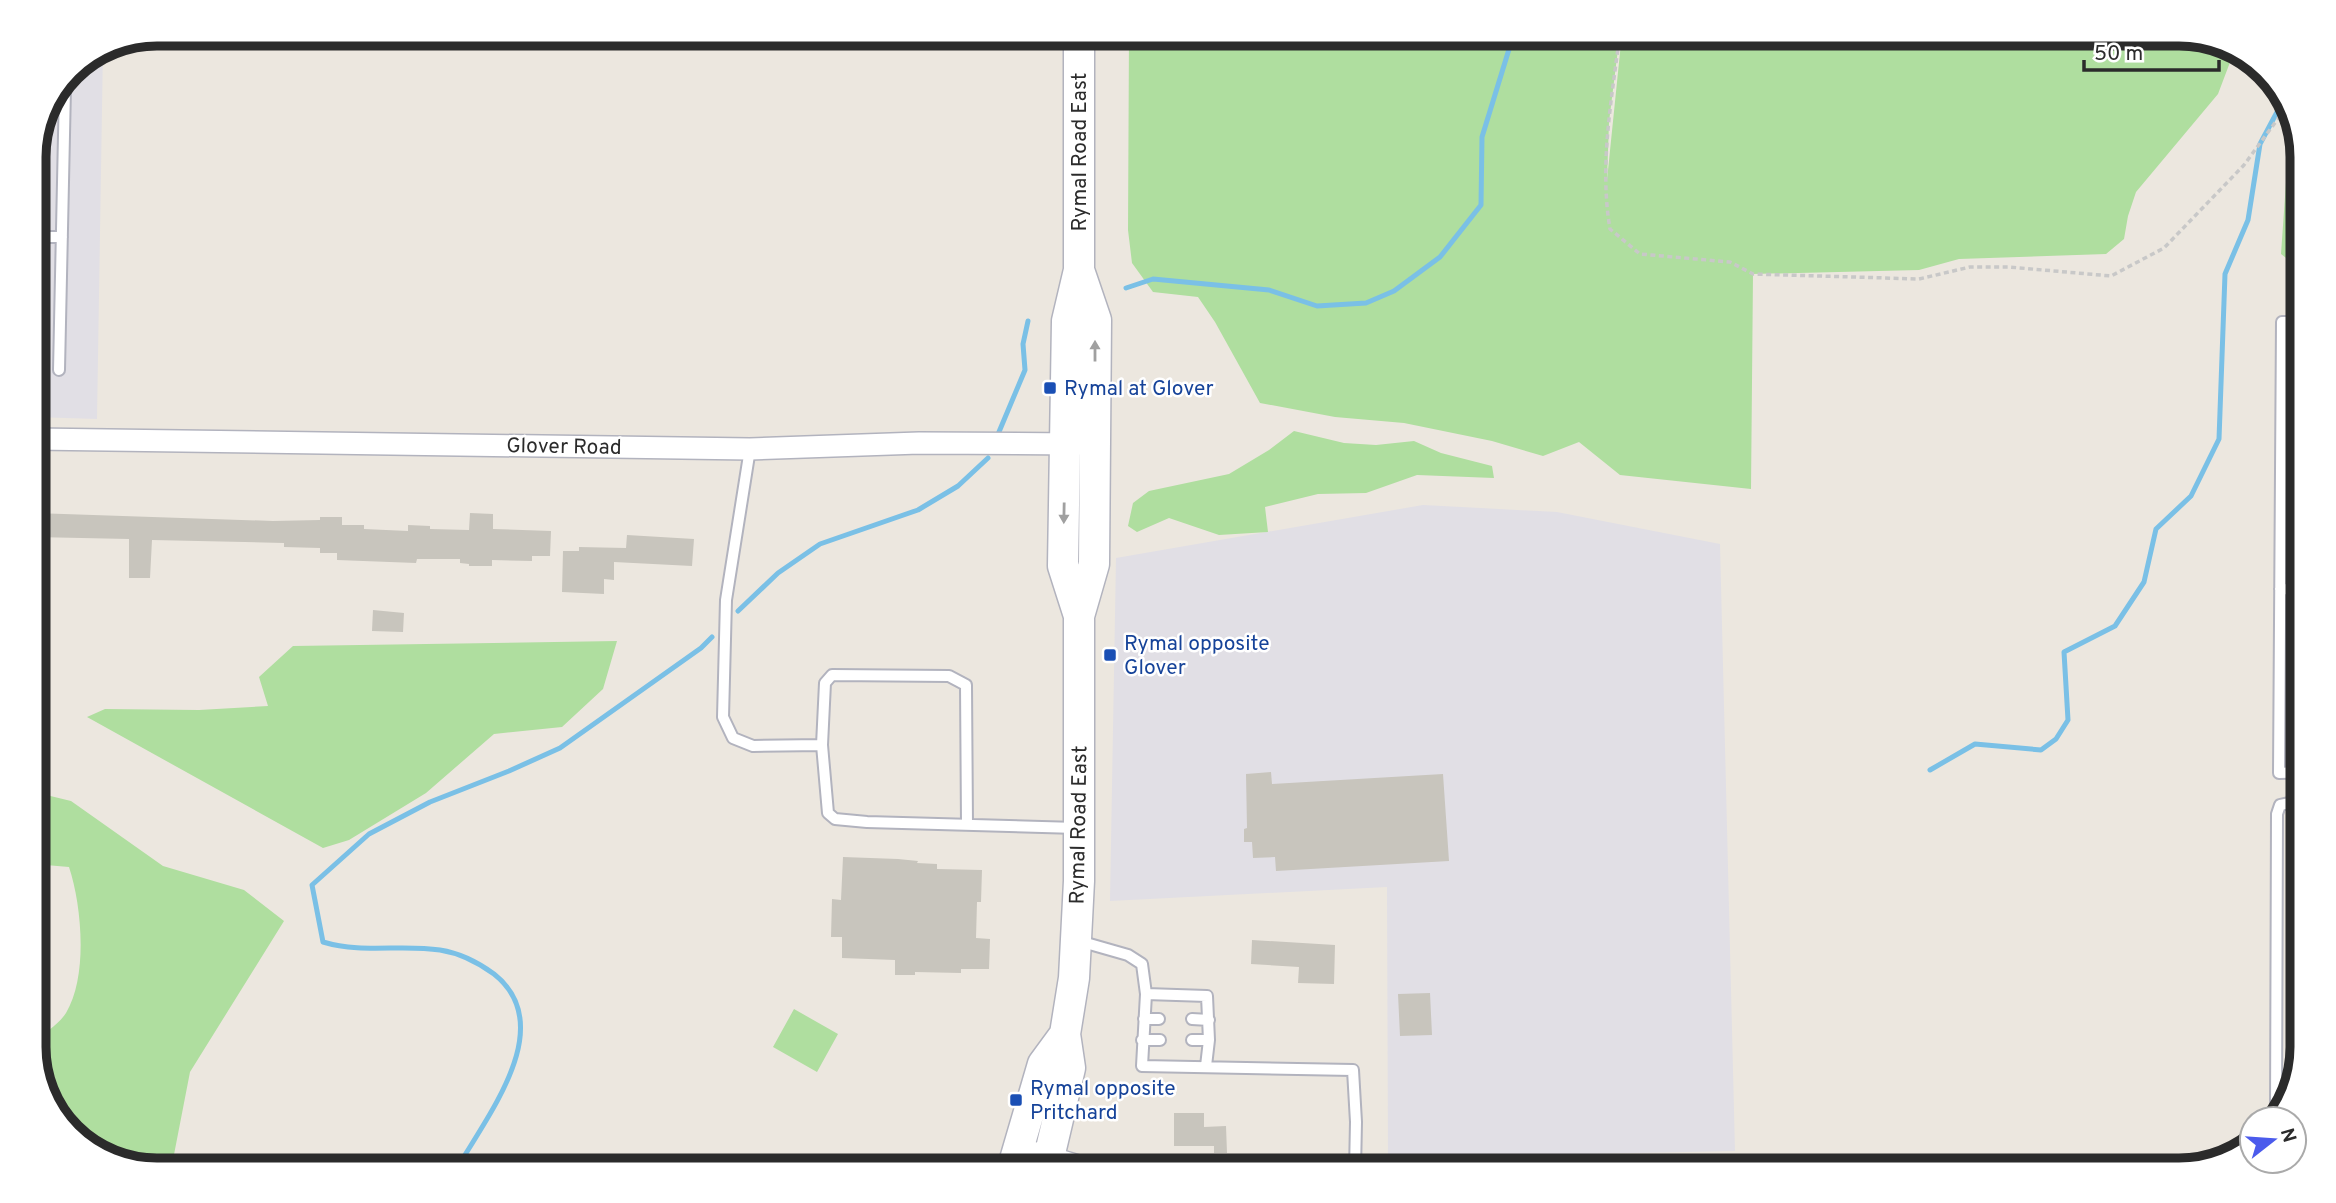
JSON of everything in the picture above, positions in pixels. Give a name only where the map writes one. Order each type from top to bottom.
[{"type":"main road","name":"Rymal Road East","points":[[1079,46],[1079,270],[1066,321],[1063,566],[1079,616]]},
{"type":"main road","name":"Rymal Road East","points":[[1058,1158],[1070,1068],[1065,1034],[1074,978],[1076,940],[1079,616],[1094,564],[1096,320],[1079,270]]},
{"type":"main road","name":"Rymal Road East","points":[[1016,1158],[1043,1064],[1065,1034]]},
{"type":"street","name":"Glover Road","points":[[46,439],[750,449],[919,443],[1095,444]]},
{"type":"lane","points":[[59,370],[65,94]]},
{"type":"lane","points":[[46,237],[62,237]]},
{"type":"lane","points":[[2290,323],[2282,323],[2279,773],[2290,773]]},
{"type":"lane","points":[[750,449],[726,600],[723,717],[733,738],[753,746],[822,746]]},
{"type":"lane","points":[[2280,589],[2290,589]]},
{"type":"lane","points":[[967,824],[966,685],[949,676],[832,675],[825,683],[822,746],[828,813],[835,819],[967,824],[1079,828]]},
{"type":"lane","points":[[2276,1100],[2277,814],[2280,804],[2290,802]]},
{"type":"lane","points":[[1076,940],[1128,955],[1142,964],[1146,994],[1142,1066],[1353,1070],[1355,1158]]},
{"type":"lane","points":[[1146,994],[1207,996],[1209,1040],[1206,1066]]},
{"type":"lane","points":[[1144,1019],[1159,1019]]},
{"type":"lane","points":[[1192,1019],[1209,1020]]},
{"type":"lane","points":[[1142,1040],[1160,1040]]},
{"type":"lane","points":[[1192,1040],[1209,1040]]},
{"type":"path","points":[[1618,46],[1609,122],[1605,201],[1610,229],[1640,254],[1730,262],[1753,274],[1919,279],[1970,267],[2009,267],[2111,276],[2165,248],[2244,165],[2282,114]]},
{"type":"shaded area","points":[[103,60],[97,419],[46,417],[46,149],[49,128],[64,95],[78,78]]},
{"type":"shaded area","points":[[1423,505],[1557,512],[1720,544],[1735,1151],[1388,1158],[1387,887],[1110,901],[1116,558]]},
{"type":"green space","points":[[1129,46],[1618,46],[1609,122],[1607,180],[1621,46],[2194,46],[2231,59],[2218,94],[2136,192],[2124,239],[2106,254],[1959,259],[1919,270],[1753,274],[1751,489],[1620,475],[1579,442],[1543,456],[1492,441],[1404,423],[1335,417],[1260,403],[1198,297],[1153,292],[1132,263],[1128,230]]},
{"type":"green space","points":[[2290,164],[2290,261],[2281,254],[2287,168]]},
{"type":"green space","points":[[1294,431],[1344,443],[1376,445],[1414,441],[1441,453],[1492,466],[1494,478],[1417,475],[1366,493],[1318,494],[1265,507],[1268,532],[1219,535],[1169,518],[1137,532],[1128,526],[1133,503],[1149,491],[1229,474]]},
{"type":"green space","points":[[617,641],[603,689],[562,727],[494,734],[426,793],[349,840],[323,848],[87,717],[105,709],[199,710],[268,706],[259,677],[293,646]]},
{"type":"green space","points":[[46,795],[71,801],[163,866],[244,890],[284,921],[190,1072],[173,1158],[121,1152],[95,1139],[73,1120],[51,1082],[46,1054],[46,1033],[66,1013],[78,980],[80,961],[80,921],[69,867],[46,865]]},
{"type":"green space","points":[[794,1009],[838,1034],[817,1072],[773,1047]]},
{"type":"building","points":[[46,513],[273,521],[342,517],[342,525],[408,531],[408,525],[430,526],[430,529],[469,530],[470,513],[493,514],[493,529],[551,531],[550,556],[532,556],[532,561],[492,560],[492,566],[469,566],[460,563],[460,559],[417,559],[416,563],[337,560],[337,553],[320,553],[320,548],[284,547],[284,543],[152,540],[150,578],[129,578],[129,539],[46,537]]},
{"type":"building","points":[[627,535],[694,539],[692,566],[614,562],[614,580],[604,579],[604,594],[562,592],[563,551],[579,551],[579,547],[626,548]]},
{"type":"building","points":[[373,610],[404,613],[403,632],[372,631]]},
{"type":"building","points":[[1271,772],[1272,784],[1443,774],[1449,861],[1276,871],[1275,857],[1253,858],[1252,842],[1244,842],[1244,829],[1247,828],[1246,774]]},
{"type":"building","points":[[843,857],[918,861],[917,863],[937,864],[937,869],[982,870],[981,902],[977,902],[976,938],[990,939],[989,969],[961,969],[961,973],[915,972],[915,975],[895,975],[895,960],[842,958],[842,937],[831,937],[832,899],[841,900]]},
{"type":"building","points":[[1252,940],[1335,945],[1334,984],[1298,983],[1299,967],[1251,964]]},
{"type":"building","points":[[1430,993],[1432,1035],[1400,1036],[1398,994]]},
{"type":"building","points":[[1174,1113],[1204,1113],[1204,1127],[1226,1126],[1227,1153],[1214,1153],[1214,1146],[1174,1146]]},
{"type":"waterway","points":[[1126,288],[1153,279],[1269,290],[1317,306],[1366,303],[1394,291],[1440,257],[1481,205],[1482,137],[1510,46]]},
{"type":"waterway","points":[[1930,770],[1975,744],[2041,750],[2056,739],[2068,720],[2064,652],[2115,626],[2144,582],[2156,529],[2191,496],[2219,439],[2225,274],[2248,220],[2260,144],[2279,108]]},
{"type":"waterway","points":[[996,439],[1025,370],[1023,344],[1028,321]]},
{"type":"waterway","points":[[738,611],[778,573],[820,544],[918,510],[958,486],[988,458]]},
{"type":"waterway","points":[[463,1158],[499,1098],[511,1072],[519,1045],[520,1019],[513,995],[494,974],[447,951],[338,946],[323,942],[312,885],[369,834],[430,802],[560,748],[701,648],[712,637]]},
{"type":"place","name":"Rymal at Glover","points":[[1050,388]]},
{"type":"place","name":"Rymal opposite Glover","points":[[1110,655]]},
{"type":"place","name":"Rymal opposite Pritchard","points":[[1016,1100]]}]
